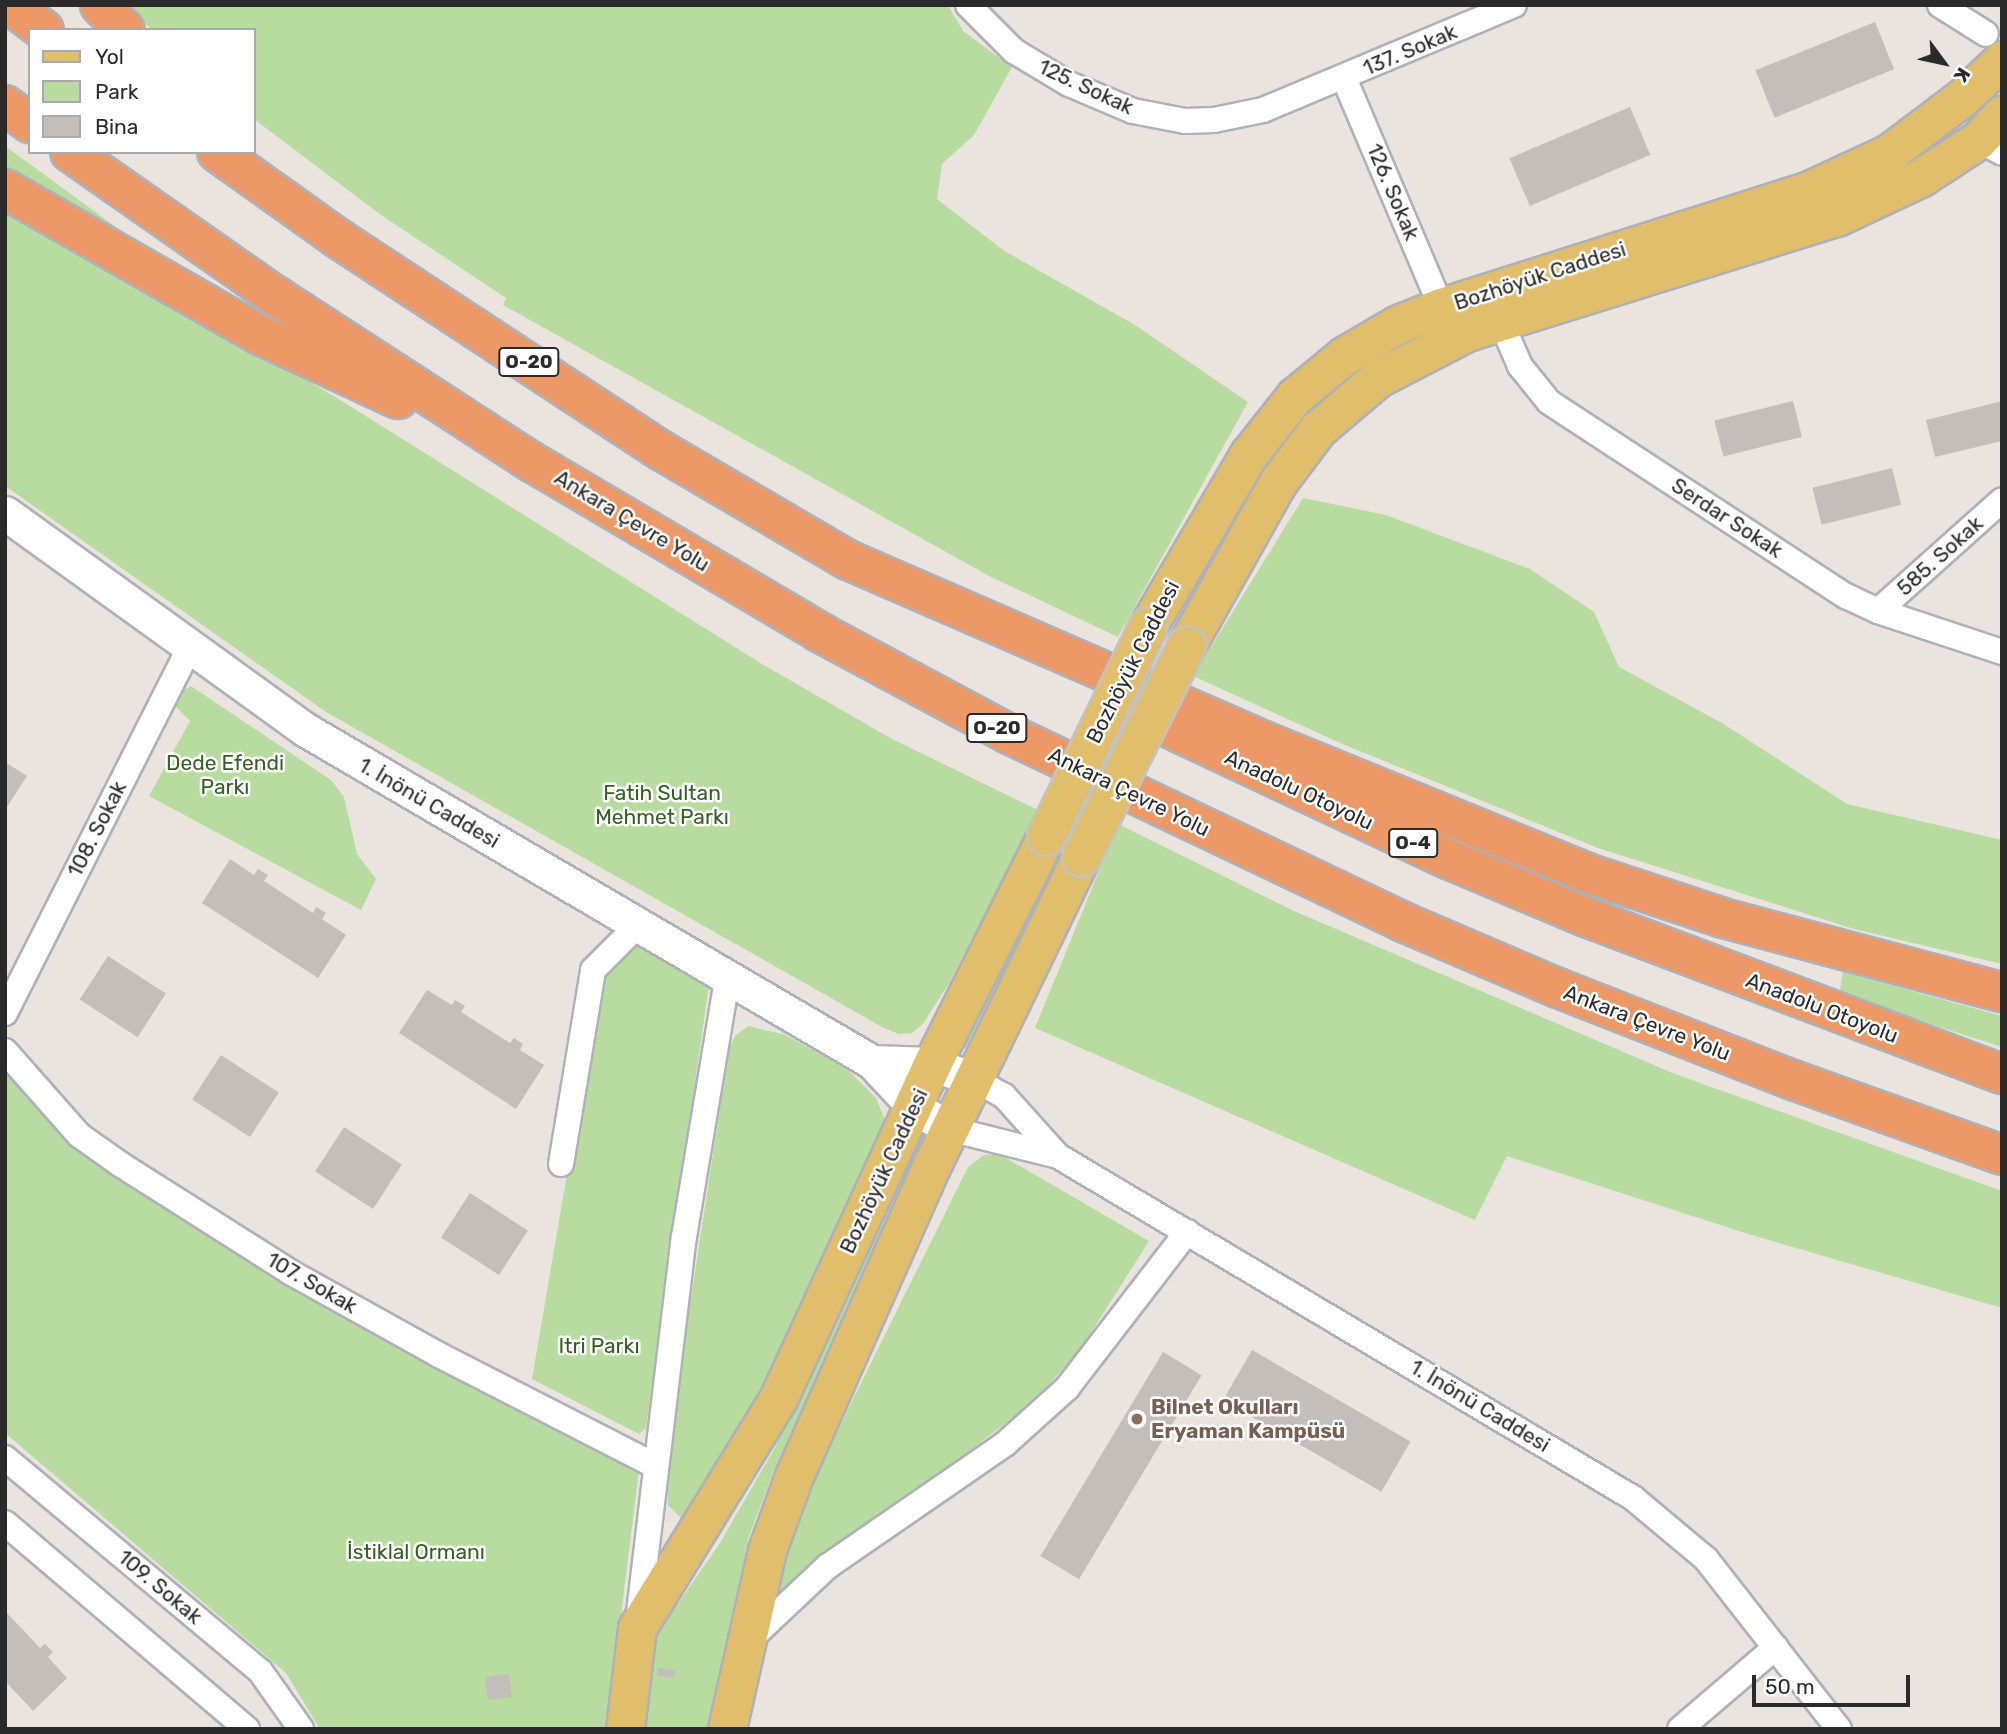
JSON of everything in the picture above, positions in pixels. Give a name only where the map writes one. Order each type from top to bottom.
[{"type":"highway","points":[[10,5],[41,28]]},
{"type":"highway","points":[[100,5],[123,28]]},
{"type":"highway","points":[[5,105],[28,122]]},
{"type":"highway","name":"Ankara Çevre Yolu","points":[[73,154],[276,296],[532,462],[820,632],[1007,733],[1403,922],[1559,988],[1793,1080],[2002,1155]]},
{"type":"highway","name":"O-20","points":[[220,154],[339,239],[662,451],[848,560],[1252,736],[1587,873],[1723,918],[2002,992]]},
{"type":"highway","points":[[256,154],[339,239]]},
{"type":"highway","points":[[5,189],[260,335],[532,462]]},
{"type":"highway","name":"Anadolu Otoyolu","points":[[848,560],[1054,672],[1448,859],[1821,1009],[2002,1074]]},
{"type":"main road","name":"Bozhöyük Caddesi","points":[[625,1729],[637,1628],[778,1399],[932,1064],[1148,626],[1249,454],[1295,396],[1370,340],[1441,307],[1809,190],[1889,153],[1963,97],[1994,47]]},
{"type":"main road","name":"Bozhöyük Caddesi","points":[[727,1729],[767,1550],[794,1476],[972,1079],[1186,646],[1278,482],[1318,429],[1348,399],[1401,364],[1467,332],[1836,217],[1920,178],[1994,135]]},
{"type":"street","name":"125. Sokak","points":[[968,5],[995,36],[1037,66],[1106,101],[1157,117],[1185,121],[1239,117],[1344,78]]},
{"type":"street","name":"137. Sokak","points":[[1344,78],[1514,5]]},
{"type":"street","points":[[1940,5],[1994,47]]},
{"type":"street","name":"126. Sokak","points":[[1344,78],[1441,307]]},
{"type":"street","name":"Serdar Sokak","points":[[1501,321],[1520,366],[1549,402],[1846,596],[1878,611],[2002,652]]},
{"type":"street","name":"585. Sokak","points":[[1878,611],[2002,500]]},
{"type":"street","name":"1. İnönü Caddesi","points":[[5,513],[330,746],[728,975],[872,1062],[914,1107],[950,1129]]},
{"type":"street","name":"108. Sokak","points":[[5,1013],[190,646]]},
{"type":"street","points":[[561,1164],[593,970],[639,924]]},
{"type":"street","points":[[637,1628],[654,1465],[684,1237],[728,975]]},
{"type":"street","name":"107. Sokak","points":[[5,1051],[79,1135],[120,1164],[290,1272],[439,1355],[654,1465]]},
{"type":"street","name":"1. İnönü Caddesi","points":[[872,1062],[932,1064],[972,1079]]},
{"type":"street","points":[[972,1079],[1004,1096],[1058,1156]]},
{"type":"street","points":[[950,1129],[1058,1156]]},
{"type":"street","name":"1. İnönü Caddesi","points":[[1058,1156],[1633,1498],[1706,1559],[1839,1729]]},
{"type":"street","points":[[744,1645],[828,1566],[1006,1443],[1067,1388],[1187,1232]]},
{"type":"street","name":"109. Sokak","points":[[5,1458],[260,1671],[278,1690],[301,1729]]},
{"type":"street","points":[[5,1523],[247,1729]]},
{"type":"street","points":[[646,1540],[652,1556],[659,1559],[682,1556]]},
{"type":"street","points":[[1681,1729],[1776,1647]]},
{"type":"green space","points":[[126,5],[948,5],[963,31],[1012,67],[974,135],[942,164],[937,199],[1003,250],[1135,325],[1248,402],[1118,637],[991,577],[503,305],[506,298],[381,215],[256,121],[256,28],[150,28]]},
{"type":"green space","points":[[5,146],[168,265],[5,171]]},
{"type":"green space","name":"Fatih Sultan Mehmet Parkı","points":[[5,205],[337,398],[762,664],[892,739],[1038,810],[948,985],[922,1025],[912,1033],[899,1034],[884,1028],[326,712],[5,486]]},
{"type":"green space","points":[[1303,498],[1386,515],[1530,569],[1594,612],[1619,667],[1722,723],[1847,804],[2002,840],[2002,964],[1854,929],[1598,848],[1340,743],[1193,676]]},
{"type":"green space","name":"Dede Efendi Parkı","points":[[191,686],[331,780],[344,797],[357,854],[376,879],[361,910],[149,796],[190,721],[174,705],[178,693]]},
{"type":"green space","points":[[1118,824],[1294,911],[1675,1074],[2002,1191],[2002,1308],[1745,1233],[1507,1156],[1475,1220],[1035,1028]]},
{"type":"green space","points":[[1064,836],[1074,843],[978,1055],[960,1046]]},
{"type":"green space","name":"Itri Parkı","points":[[641,940],[710,978],[646,1428],[639,1434],[532,1379],[603,964]]},
{"type":"green space","points":[[1843,972],[2002,1016],[2002,1047],[1839,995]]},
{"type":"green space","points":[[748,1026],[786,1035],[848,1070],[876,1098],[886,1122],[793,1341],[686,1518],[681,1518],[668,1505],[667,1456],[729,1049],[735,1036]]},
{"type":"green space","name":"İstiklal Ormanı","points":[[5,1064],[76,1141],[369,1330],[639,1470],[607,1729],[320,1729],[286,1673],[5,1433]]},
{"type":"green space","points":[[921,1129],[940,1137],[776,1465],[749,1536],[708,1729],[636,1729],[654,1638],[720,1543],[774,1449],[892,1204]]},
{"type":"green space","points":[[999,1154],[1149,1241],[1080,1350],[1035,1400],[768,1607],[813,1480],[968,1167],[984,1155]]},
{"type":"building","points":[[1875,22],[1894,69],[1774,118],[1755,70]]},
{"type":"building","points":[[1630,107],[1650,155],[1530,206],[1509,158]]},
{"type":"building","points":[[1793,401],[1802,437],[1723,456],[1714,421]]},
{"type":"building","points":[[2002,401],[2002,441],[1935,457],[1926,420]]},
{"type":"building","points":[[1892,468],[1901,505],[1822,525],[1812,488]]},
{"type":"building","points":[[5,762],[27,776],[5,810]]},
{"type":"building","points":[[230,859],[254,875],[258,869],[268,875],[264,881],[313,913],[316,907],[326,913],[322,919],[346,935],[318,978],[202,903]]},
{"type":"building","points":[[108,956],[166,994],[138,1037],[80,1000]]},
{"type":"building","points":[[427,990],[452,1005],[455,1000],[465,1006],[461,1012],[510,1043],[514,1038],[523,1044],[520,1050],[544,1065],[516,1109],[399,1033]]},
{"type":"building","points":[[221,1055],[279,1093],[250,1137],[192,1099]]},
{"type":"building","points":[[344,1127],[402,1165],[373,1209],[315,1171]]},
{"type":"building","points":[[470,1193],[528,1231],[499,1275],[441,1237]]},
{"type":"building","points":[[1252,1350],[1410,1442],[1381,1492],[1223,1400]]},
{"type":"building","points":[[1163,1352],[1202,1375],[1079,1579],[1040,1556]]},
{"type":"building","points":[[5,1611],[40,1648],[45,1644],[53,1652],[48,1657],[67,1678],[33,1711],[5,1681]]},
{"type":"building","points":[[658,1668],[675,1670],[674,1678],[657,1676]]},
{"type":"building","points":[[509,1674],[512,1697],[488,1700],[485,1677]]},
{"type":"place","name":"Bilnet Okulları Eryaman Kampüsü","points":[[1137,1419]]}]
